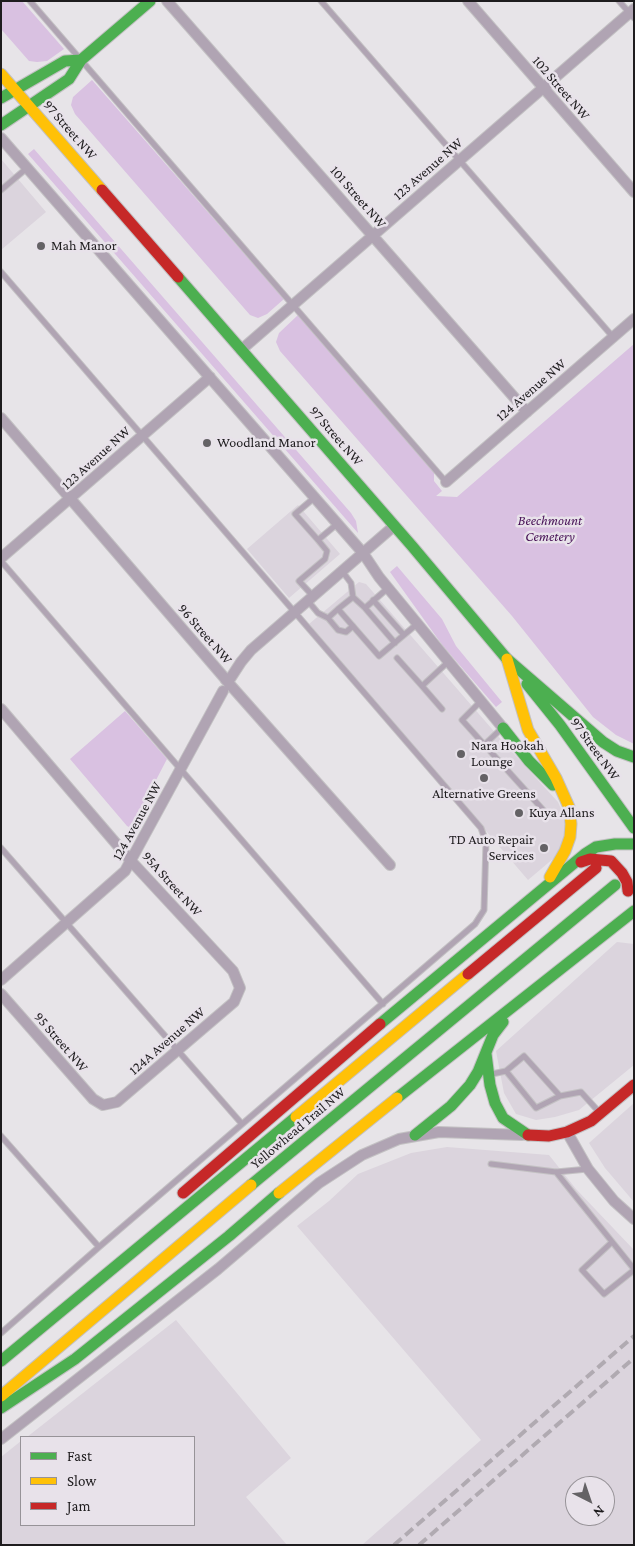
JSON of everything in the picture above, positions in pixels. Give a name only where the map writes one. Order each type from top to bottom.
[{"type":"main road","points":[[1,125],[69,79],[81,60],[150,1]]},
{"type":"main road","points":[[1,98],[65,61],[81,60]]},
{"type":"main road","name":"97 Street NW","points":[[1,74],[394,526],[507,659],[560,725],[634,828]]},
{"type":"main road","points":[[1,103],[15,89]]},
{"type":"main road","points":[[507,659],[603,742],[617,751],[634,757]]},
{"type":"main road","points":[[507,659],[528,730],[564,794],[569,807],[570,837],[565,852],[539,894]]},
{"type":"main road","points":[[503,728],[547,781],[564,794]]},
{"type":"main road","points":[[171,1204],[319,1074],[539,894],[572,864],[596,847],[634,844]]},
{"type":"main road","points":[[572,864],[590,859],[602,859],[611,862],[622,873],[627,882],[628,902]]},
{"type":"main road","name":"Yellowhead Trail NW","points":[[1,1361],[596,868]]},
{"type":"main road","points":[[1,1408],[74,1359],[229,1236],[294,1180],[610,930],[628,902],[634,876]]},
{"type":"main road","name":"Yellowhead Trail NW","points":[[1,1396],[193,1233],[615,885]]},
{"type":"main road","points":[[415,1135],[451,1106],[470,1085],[478,1072],[493,1035],[518,1003]]},
{"type":"main road","points":[[486,1051],[495,1103],[503,1118],[528,1135],[549,1136],[567,1132],[591,1121],[634,1085]]},
{"type":"main road","points":[[76,1299],[150,1223]]},
{"type":"street","name":"101 Street NW","points":[[167,1],[527,412]]},
{"type":"street","name":"102 Street NW","points":[[468,1],[634,192]]},
{"type":"street","name":"123 Avenue NW","points":[[241,350],[632,13]]},
{"type":"street","points":[[1,138],[363,553],[388,587],[503,728]]},
{"type":"street","name":"124 Avenue NW","points":[[446,482],[634,319]]},
{"type":"street","name":"123 Avenue NW","points":[[1,560],[210,377]]},
{"type":"street","name":"96 Street NW","points":[[1,418],[225,684],[390,865]]},
{"type":"street","name":"124 Avenue NW","points":[[1,980],[125,871],[225,684],[241,662],[252,650],[394,526]]},
{"type":"street","name":"95A Street NW","points":[[1,709],[132,860],[233,971],[240,988]]},
{"type":"street","name":"124A Avenue NW","points":[[103,1105],[117,1102],[234,1002],[240,988]]},
{"type":"street","name":"95 Street NW","points":[[1,994],[93,1099],[103,1105]]},
{"type":"street","points":[[1,1439],[218,1269],[319,1183],[362,1155],[399,1139],[415,1135],[443,1132],[528,1135]]},
{"type":"street","points":[[567,1132],[588,1169],[614,1201],[634,1219]]},
{"type":"lane","points":[[30,1],[446,482]]},
{"type":"lane","points":[[321,1],[613,337]]},
{"type":"lane","points":[[619,1],[632,13]]},
{"type":"lane","points":[[1,190],[27,168]]},
{"type":"lane","points":[[1,272],[481,828],[486,842],[484,910],[475,924],[1,1333]]},
{"type":"lane","points":[[314,498],[295,514],[327,551],[325,559],[299,581],[318,612],[328,618],[338,630],[346,632],[353,626]]},
{"type":"lane","points":[[318,540],[337,524]]},
{"type":"lane","points":[[1,560],[383,1004]]},
{"type":"lane","points":[[342,571],[351,583],[353,596],[395,642]]},
{"type":"lane","points":[[365,608],[388,587]]},
{"type":"lane","points":[[328,618],[353,596]]},
{"type":"lane","points":[[373,600],[404,635]]},
{"type":"lane","points":[[338,609],[379,656],[418,623]]},
{"type":"lane","points":[[397,658],[442,709]]},
{"type":"lane","points":[[422,686],[449,661]]},
{"type":"lane","points":[[481,701],[462,720],[545,812]]},
{"type":"lane","points":[[484,745],[503,728]]},
{"type":"lane","points":[[1,848],[242,1124]]},
{"type":"lane","points":[[489,1074],[506,1071],[524,1056],[560,1096]]},
{"type":"lane","points":[[506,1071],[536,1108],[560,1096],[581,1092],[600,1113]]},
{"type":"lane","points":[[1,1136],[99,1247]]},
{"type":"lane","points":[[491,1164],[556,1172],[588,1169]]},
{"type":"lane","points":[[556,1172],[634,1269],[604,1294],[582,1270],[612,1242]]},
{"type":"shaded area","points":[[1,159],[46,212],[1,250]]},
{"type":"shaded area","points":[[298,505],[340,554],[289,598],[247,549]]},
{"type":"shaded area","points":[[359,582],[366,584],[558,802],[565,818],[565,839],[554,858],[528,880],[309,624]]},
{"type":"shaded area","points":[[617,942],[634,944],[634,1065],[579,1110],[536,1120],[516,1114],[504,1093],[496,1051]]},
{"type":"shaded area","points":[[634,1103],[634,1202],[605,1168],[589,1143]]},
{"type":"shaded area","points":[[447,1147],[549,1155],[576,1189],[634,1250],[634,1545],[362,1545],[481,1440],[297,1226],[329,1201],[358,1174],[411,1153]]},
{"type":"shaded area","points":[[176,1320],[291,1458],[246,1497],[287,1545],[1,1545],[1,1457],[20,1442],[20,1526],[195,1526],[195,1436],[28,1436]]},
{"type":"green space","points":[[1,1],[22,1],[64,49],[47,61],[29,61],[1,29]]},
{"type":"green space","points":[[92,80],[284,299],[267,314],[258,318],[250,315],[75,114],[71,105],[73,97]]},
{"type":"green space","points":[[34,149],[351,513],[356,521],[358,533],[28,154]]},
{"type":"green space","name":"Beechmount Cemetery","points":[[298,315],[434,471],[434,481],[442,491],[436,496],[457,497],[634,344],[634,744],[616,735],[593,717],[512,616],[280,351],[276,342],[279,333]]},
{"type":"green space","points":[[397,566],[442,619],[456,646],[502,702],[496,707],[443,646],[390,572]]},
{"type":"green space","points":[[125,711],[167,759],[131,828],[127,826],[70,759]]},
{"type":"railway","points":[[394,1545],[634,1336]]},
{"type":"railway","points":[[419,1545],[634,1358]]},
{"type":"traffic: fast","points":[[1,125],[69,79],[81,60],[150,1]]},
{"type":"traffic: fast","points":[[1,98],[65,61],[81,60]]},
{"type":"traffic: fast","points":[[178,277],[412,546],[512,665]]},
{"type":"traffic: fast","points":[[507,659],[603,742],[617,751],[634,757]]},
{"type":"traffic: fast","points":[[527,684],[560,725],[634,828]]},
{"type":"traffic: fast","points":[[503,728],[529,761],[553,785]]},
{"type":"traffic: fast","points":[[380,1024],[585,854],[596,847],[634,844]]},
{"type":"traffic: fast","points":[[251,1185],[615,885]]},
{"type":"traffic: fast","points":[[397,1098],[634,911]]},
{"type":"traffic: fast","points":[[415,1135],[451,1106],[470,1085],[478,1072],[493,1035],[503,1022]]},
{"type":"traffic: fast","points":[[486,1054],[490,1085],[495,1103],[503,1118],[528,1135]]},
{"type":"traffic: fast","points":[[1,1361],[296,1117]]},
{"type":"traffic: fast","points":[[1,1408],[75,1359],[229,1236],[279,1193]]},
{"type":"traffic: slow","points":[[1,74],[102,190]]},
{"type":"traffic: slow","points":[[507,659],[528,730],[556,778],[569,807],[570,837],[565,851],[550,877]]},
{"type":"traffic: slow","points":[[296,1117],[468,974]]},
{"type":"traffic: slow","points":[[279,1193],[397,1098]]},
{"type":"traffic: slow","points":[[1,1396],[251,1185]]},
{"type":"traffic: jam","points":[[102,190],[178,277]]},
{"type":"traffic: jam","points":[[581,862],[590,859],[611,861],[622,873],[627,882],[628,891]]},
{"type":"traffic: jam","points":[[468,974],[596,868]]},
{"type":"traffic: jam","points":[[183,1193],[380,1024]]},
{"type":"traffic: jam","points":[[528,1135],[549,1136],[567,1132],[591,1121],[634,1085]]},
{"type":"place","name":"Mah Manor","points":[[41,246]]},
{"type":"place","name":"Woodland Manor","points":[[207,443]]},
{"type":"place","name":"Nara Hookah Lounge","points":[[461,754]]},
{"type":"place","name":"Alternative Greens","points":[[484,778]]},
{"type":"place","name":"Kuya Allans","points":[[519,813]]},
{"type":"place","name":"TD Auto Repair Services","points":[[544,848]]}]
